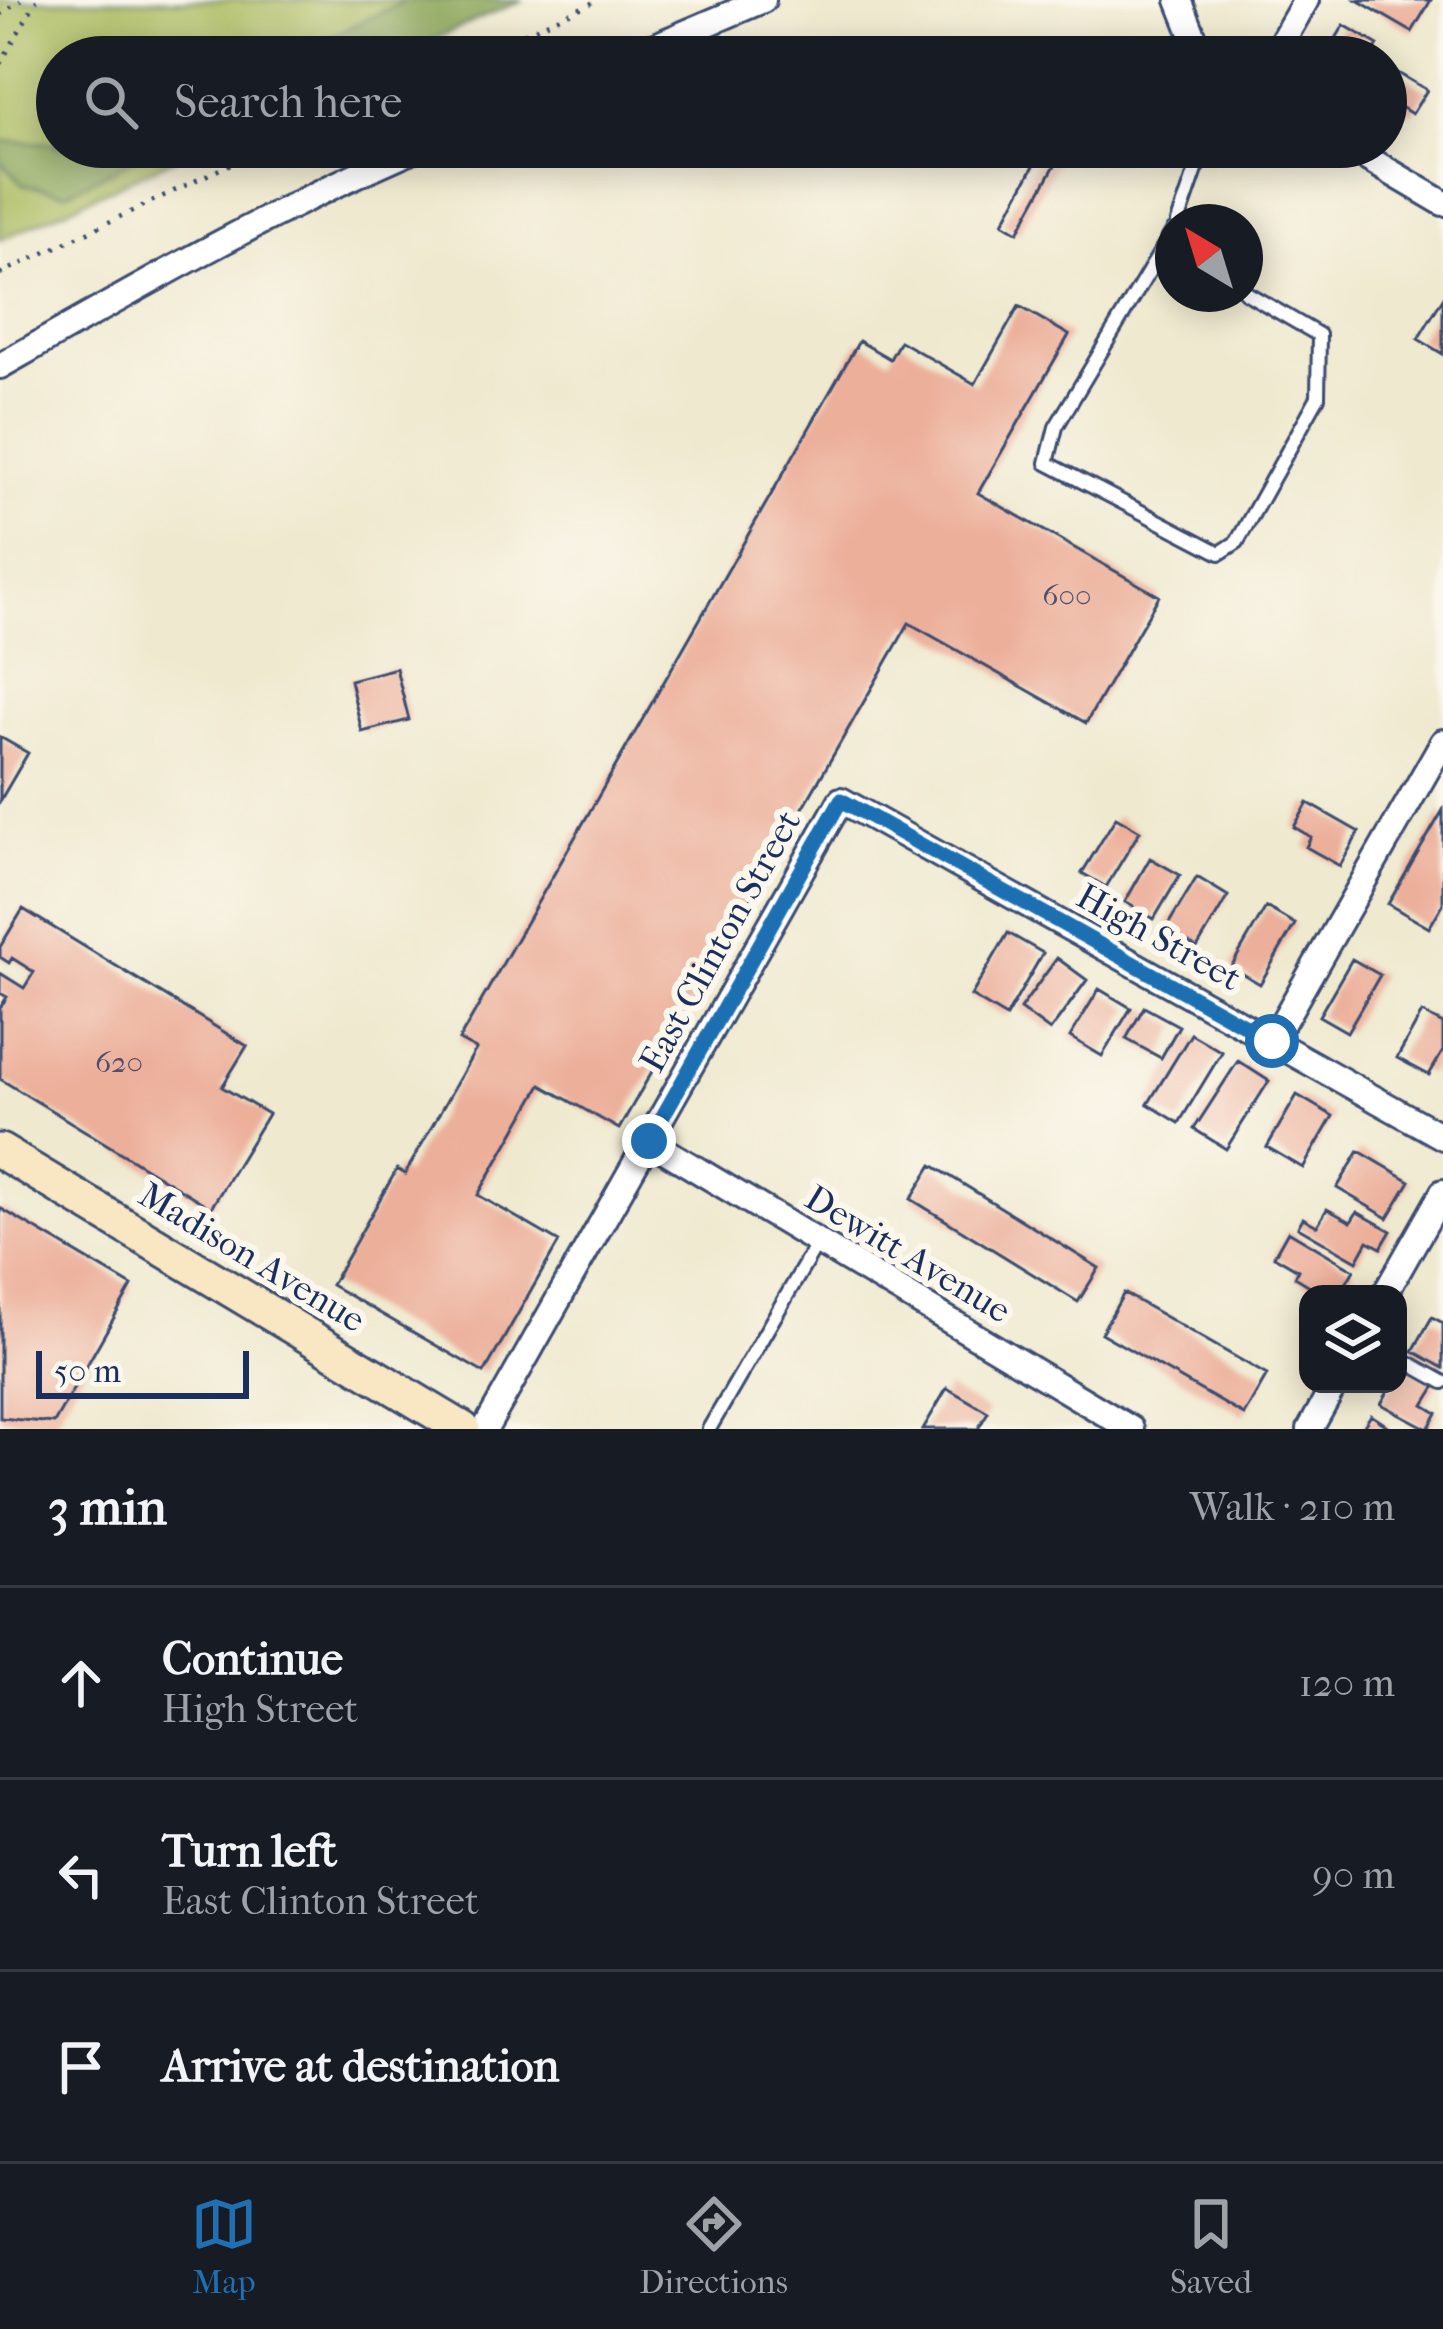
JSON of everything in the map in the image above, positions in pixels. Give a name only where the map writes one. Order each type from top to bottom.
[{"type":"main road","name":"Madison Avenue","points":[[0,1151],[463,1429]]},
{"type":"street","points":[[678,36],[763,0]]},
{"type":"street","points":[[1179,0],[1193,36]]},
{"type":"street","points":[[1285,36],[1306,0]]},
{"type":"street","points":[[0,366],[194,256],[370,168]]},
{"type":"street","points":[[1384,168],[1443,203]]},
{"type":"street","points":[[1272,1041],[1443,742]]},
{"type":"street","name":"High Street","points":[[841,800],[1443,1137]]},
{"type":"street","name":"East Clinton Street","points":[[484,1429],[841,800]]},
{"type":"street","name":"Dewitt Avenue","points":[[649,1141],[1131,1429]]},
{"type":"street","points":[[1390,1285],[1443,1192]]},
{"type":"street","points":[[1310,1429],[1330,1393]]},
{"type":"lane","points":[[1184,204],[1197,168]]},
{"type":"lane","points":[[1155,270],[1056,427],[1047,463],[1220,553],[1237,542],[1318,397],[1319,335],[1263,302]]},
{"type":"lane","points":[[709,1429],[818,1242]]},
{"type":"lane","points":[[1407,1362],[1443,1382]]},
{"type":"path","points":[[0,15],[21,0]]},
{"type":"path","points":[[0,64],[37,0]]},
{"type":"path","points":[[517,36],[599,0]]},
{"type":"path","points":[[0,274],[222,168]]},
{"type":"green space","points":[[0,0],[523,0],[441,36],[36,36],[36,168],[154,168],[0,240]]},
{"type":"green space","points":[[406,0],[523,0],[441,36],[331,36]]},
{"type":"green space","points":[[0,141],[36,142],[36,168],[117,168],[66,193],[23,185],[0,161]]},
{"type":"building","points":[[1357,0],[1431,0],[1412,32]]},
{"type":"building","points":[[1344,25],[1363,36],[1337,36]]},
{"type":"building","points":[[1407,78],[1427,90],[1412,114],[1407,111]]},
{"type":"building","points":[[1033,168],[1053,168],[1018,232],[1003,223]]},
{"type":"building","points":[[1443,298],[1443,354],[1418,339]]},
{"type":"building","points":[[1019,306],[1069,335],[978,493],[1159,596],[1086,723],[909,623],[619,1129],[541,1085],[478,1195],[559,1242],[484,1373],[331,1285],[397,1169],[405,1174],[476,1049],[459,1040],[859,341],[890,359],[900,341],[975,384]]},
{"type":"building","points":[[396,668],[409,720],[362,732],[350,680]]},
{"type":"building","points":[[0,737],[28,753],[0,801]]},
{"type":"building","points":[[1308,803],[1359,832],[1340,866],[1306,847],[1311,837],[1294,827]]},
{"type":"building","points":[[1443,810],[1443,904],[1429,928],[1388,904]]},
{"type":"building","points":[[1116,817],[1140,831],[1106,887],[1082,873]]},
{"type":"building","points":[[1150,858],[1180,875],[1154,919],[1125,902]]},
{"type":"building","points":[[1197,877],[1228,896],[1197,948],[1166,928]]},
{"type":"building","points":[[1266,907],[1295,924],[1260,984],[1231,967]]},
{"type":"building","points":[[23,909],[247,1046],[222,1087],[268,1114],[211,1208],[0,1079],[0,1008],[7,997],[0,993],[0,973],[24,988],[34,972],[12,958],[9,963],[0,957],[0,947]]},
{"type":"building","points":[[1008,933],[1043,953],[1006,1017],[971,996]]},
{"type":"building","points":[[1057,958],[1087,980],[1050,1031],[1020,1009]]},
{"type":"building","points":[[1352,959],[1380,975],[1347,1032],[1319,1016]]},
{"type":"building","points":[[1099,989],[1131,1008],[1102,1056],[1070,1037]]},
{"type":"building","points":[[1144,1007],[1179,1026],[1161,1058],[1126,1039]]},
{"type":"building","points":[[1422,1013],[1443,1024],[1443,1051],[1429,1075],[1397,1058]]},
{"type":"building","points":[[1191,1034],[1222,1052],[1179,1123],[1148,1104]]},
{"type":"building","points":[[1238,1061],[1269,1081],[1226,1149],[1194,1129]]},
{"type":"building","points":[[1297,1095],[1333,1116],[1303,1168],[1267,1147]]},
{"type":"building","points":[[1359,1151],[1410,1181],[1388,1218],[1337,1188]]},
{"type":"building","points":[[932,1165],[1099,1268],[1078,1302],[911,1199]]},
{"type":"building","points":[[0,1208],[132,1286],[54,1423],[0,1418]]},
{"type":"building","points":[[1327,1209],[1351,1222],[1357,1212],[1391,1231],[1381,1248],[1368,1241],[1357,1261],[1298,1227],[1303,1218],[1317,1226]]},
{"type":"building","points":[[1288,1231],[1354,1270],[1345,1285],[1308,1285],[1295,1277],[1298,1270],[1274,1256]]},
{"type":"building","points":[[1124,1293],[1267,1375],[1244,1415],[1101,1333]]},
{"type":"building","points":[[1432,1317],[1443,1323],[1443,1368],[1413,1351]]},
{"type":"building","points":[[1407,1367],[1437,1384],[1424,1405],[1437,1413],[1428,1429],[1381,1404],[1387,1393],[1407,1393]]},
{"type":"building","points":[[947,1388],[988,1412],[978,1429],[923,1429]]},
{"type":"building","points":[[1371,1415],[1392,1429],[1362,1429]]},
{"type":"route","points":[[649,1141],[841,800],[1272,1041]]}]
